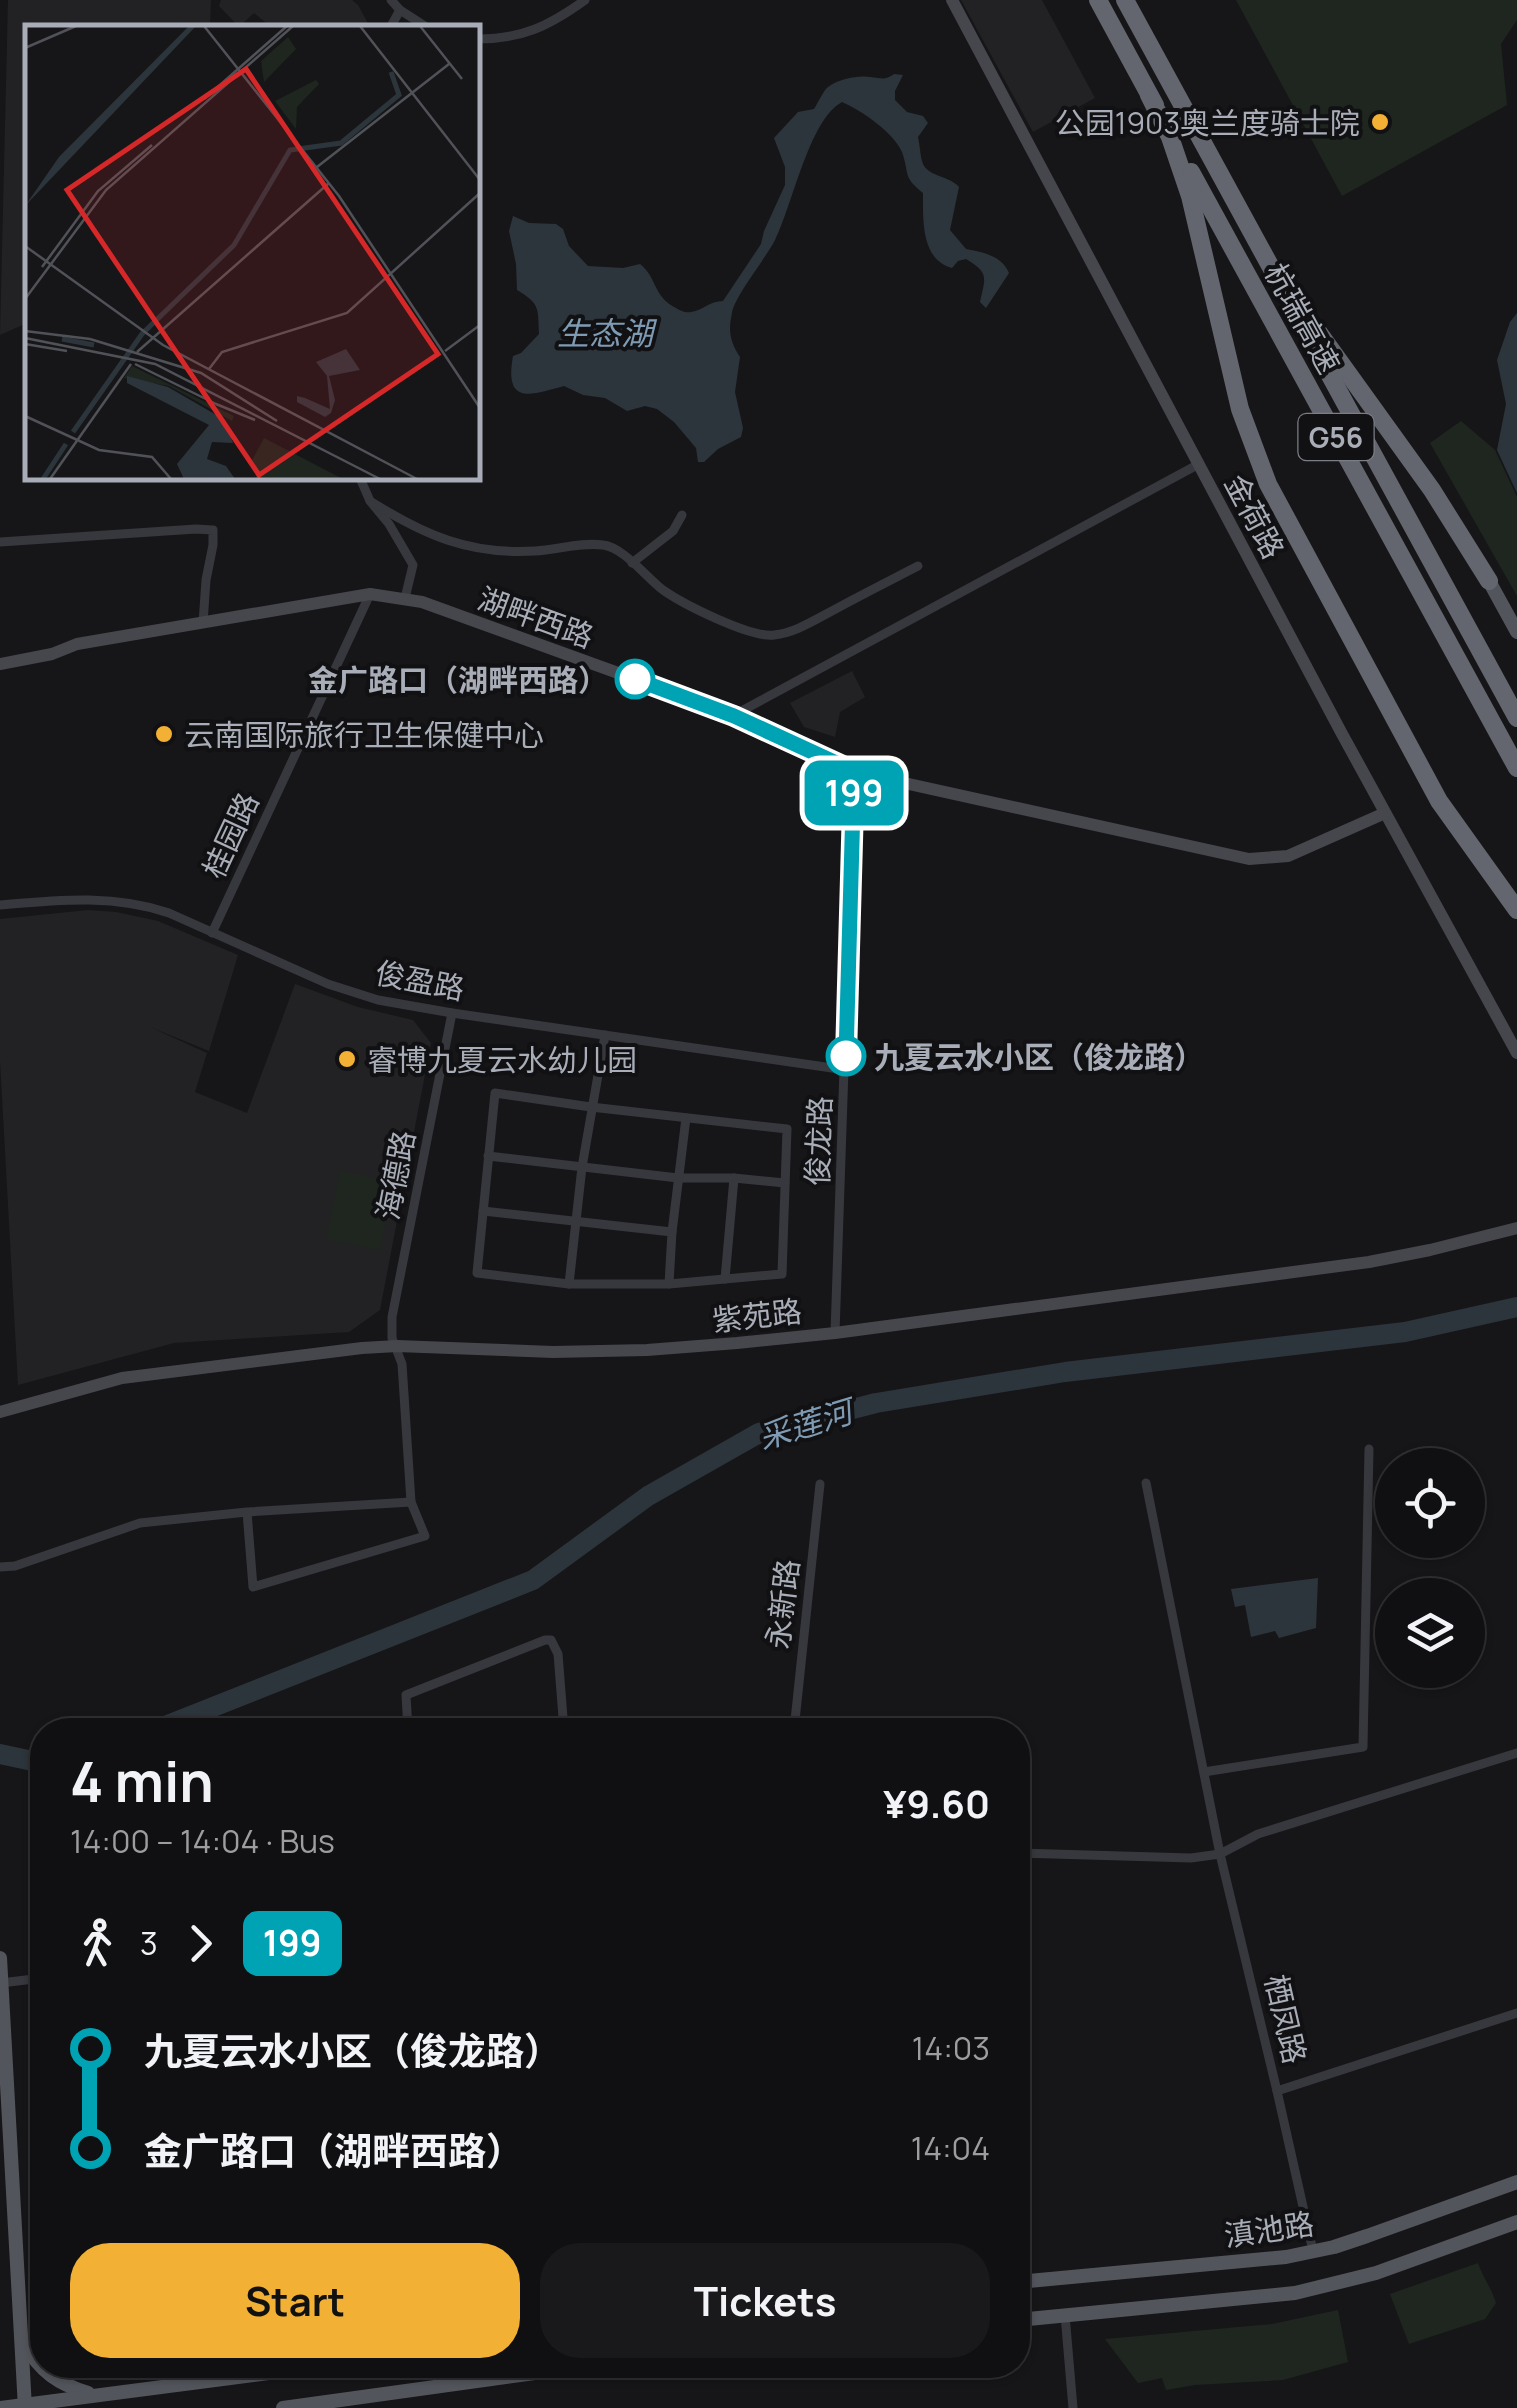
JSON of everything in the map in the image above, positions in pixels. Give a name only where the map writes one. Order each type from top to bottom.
[{"type":"highway","name":"杭瑞高速","points":[[1098,0],[1517,768]]},
{"type":"highway","name":"杭瑞高速","points":[[1125,0],[1517,718]]},
{"type":"highway","points":[[1154,103],[1190,196],[1236,395],[1263,474],[1439,801],[1517,910]]},
{"type":"highway","points":[[1241,212],[1292,294],[1432,490],[1489,581]]},
{"type":"main road","points":[[1489,581],[1517,632]]},
{"type":"main road","points":[[0,1958],[25,2406]]},
{"type":"main road","name":"滇池路","points":[[1030,2281],[1313,2252],[1517,2182]]},
{"type":"main road","points":[[1030,2319],[1295,2293],[1376,2272],[1517,2222]]},
{"type":"main road","points":[[22,2339],[30,2354]]},
{"type":"main road","points":[[52,2378],[94,2395]]},
{"type":"main road","points":[[0,2408],[228,2378]]},
{"type":"main road","points":[[283,2408],[499,2378]]},
{"type":"street","points":[[390,0],[423,25]]},
{"type":"street","points":[[480,39],[506,39],[532,32],[585,0]]},
{"type":"street","name":"金荷路","points":[[952,0],[1517,1053]]},
{"type":"street","points":[[392,25],[400,10]]},
{"type":"street","points":[[734,716],[1199,464]]},
{"type":"street","points":[[361,480],[370,502],[414,565],[405,598]]},
{"type":"street","points":[[370,502],[428,535],[457,544],[534,551],[606,545],[672,596],[752,634],[774,636],[798,628],[918,566]]},
{"type":"street","points":[[632,563],[672,531],[682,514]]},
{"type":"street","points":[[0,542],[214,530],[203,623]]},
{"type":"street","name":"湖畔西路","points":[[0,664],[52,654],[77,644],[370,594],[422,602],[734,716],[858,773],[1248,860],[1288,856],[1385,813]]},
{"type":"street","name":"桂园路","points":[[212,933],[370,594]]},
{"type":"street","name":"俊龙路","points":[[835,1333],[853,806],[858,773]]},
{"type":"street","name":"俊盈路","points":[[0,905],[79,899],[129,902],[168,914],[354,993],[452,1013],[846,1070]]},
{"type":"street","name":"海德路","points":[[247,1512],[253,1587],[425,1536],[411,1502],[402,1364],[392,1338],[392,1317],[452,1013]]},
{"type":"street","points":[[570,1284],[582,1167],[605,1036]]},
{"type":"street","points":[[494,1093],[686,1118],[787,1130],[782,1274],[669,1284],[570,1284],[477,1273],[494,1093]]},
{"type":"street","points":[[669,1284],[686,1118]]},
{"type":"street","points":[[488,1156],[678,1178],[785,1183]]},
{"type":"street","points":[[725,1279],[734,1178]]},
{"type":"street","points":[[483,1210],[672,1232]]},
{"type":"street","name":"紫苑路","points":[[0,1412],[122,1378],[397,1346],[554,1352],[648,1350],[835,1333],[1369,1262],[1517,1228]]},
{"type":"street","points":[[1204,1772],[1362,1747],[1369,1449]]},
{"type":"street","name":"栖凤路","points":[[1146,1482],[1220,1854],[1313,2252]]},
{"type":"street","name":"永新路","points":[[795,1718],[820,1484]]},
{"type":"street","points":[[0,1567],[15,1566],[140,1523],[411,1502]]},
{"type":"street","points":[[407,1718],[406,1695],[545,1640],[551,1640],[558,1654],[563,1718]]},
{"type":"street","points":[[1030,1853],[1191,1858],[1220,1854],[1258,1834],[1517,1752]]},
{"type":"street","points":[[1,1983],[30,1979]]},
{"type":"street","points":[[1277,2091],[1517,2013]]},
{"type":"street","points":[[1066,2315],[1073,2408]]},
{"type":"shaded area","points":[[8,0],[211,0],[210,25],[25,25],[25,324],[0,335]]},
{"type":"shaded area","points":[[221,0],[352,0],[369,25],[269,25],[254,13],[237,25],[219,6]]},
{"type":"shaded area","points":[[961,0],[1042,0],[1095,98],[1033,132]]},
{"type":"shaded area","points":[[1236,0],[1517,0],[1517,20],[1501,44],[1507,105],[1342,196]]},
{"type":"shaded area","points":[[1461,421],[1495,450],[1517,497],[1517,596],[1430,443]]},
{"type":"shaded area","points":[[852,671],[865,697],[840,712],[835,737],[804,727],[790,703]]},
{"type":"shaded area","points":[[88,910],[158,921],[238,955],[209,1051],[150,1027],[207,1053],[195,1092],[247,1113],[295,984],[358,1007],[413,1020],[431,1043],[380,1310],[349,1332],[174,1343],[18,1385],[0,1061],[0,919]]},
{"type":"shaded area","points":[[340,1171],[394,1182],[380,1250],[326,1239]]},
{"type":"shaded area","points":[[1478,2263],[1496,2303],[1485,2319],[1409,2344],[1390,2294]]},
{"type":"shaded area","points":[[1338,2310],[1348,2362],[1283,2380],[1166,2390],[1162,2378],[1138,2383],[1105,2339],[1272,2324]]},
{"type":"water","name":"生态湖","points":[[903,75],[895,100],[928,123],[918,137],[923,164],[959,187],[950,230],[966,249],[997,259],[1009,273],[986,308],[980,302],[984,282],[979,268],[966,259],[952,268],[942,264],[929,248],[923,193],[909,179],[898,145],[876,123],[842,102],[820,126],[775,240],[734,306],[730,331],[740,357],[735,392],[743,428],[741,437],[704,462],[698,462],[696,448],[657,409],[645,406],[627,411],[605,398],[583,395],[564,386],[531,394],[516,390],[511,372],[513,356],[539,334],[536,307],[517,290],[509,231],[513,216],[529,223],[556,224],[588,266],[623,268],[640,264],[663,298],[681,311],[696,311],[723,301],[761,244],[785,185],[785,167],[774,138],[798,112],[814,109],[832,84],[855,77],[888,78]]},
{"type":"water","points":[[1517,313],[1517,493],[1497,450],[1506,404],[1497,360]]},
{"type":"water","points":[[1318,1578],[1316,1628],[1279,1638],[1275,1631],[1251,1637],[1245,1605],[1235,1607],[1231,1589]]},
{"type":"waterway","name":"采莲河","points":[[185,1718],[533,1580],[648,1496],[759,1433],[876,1403],[1065,1372],[1405,1332],[1517,1307]]},
{"type":"waterway","name":"采莲河","points":[[0,1754],[30,1760]]},
{"type":"bus line","name":"199","points":[[635,679],[734,716],[858,773],[853,806],[846,1056]]},
{"type":"place","name":"公园1903奥兰度骑士院","points":[[1380,122]]},
{"type":"place","name":"金广路口（湖畔西路）","points":[[635,679]]},
{"type":"place","name":"云南国际旅行卫生保健中心","points":[[164,734]]},
{"type":"place","name":"九夏云水小区（俊龙路）","points":[[846,1056]]},
{"type":"place","name":"睿博九夏云水幼儿园","points":[[347,1059]]}]
